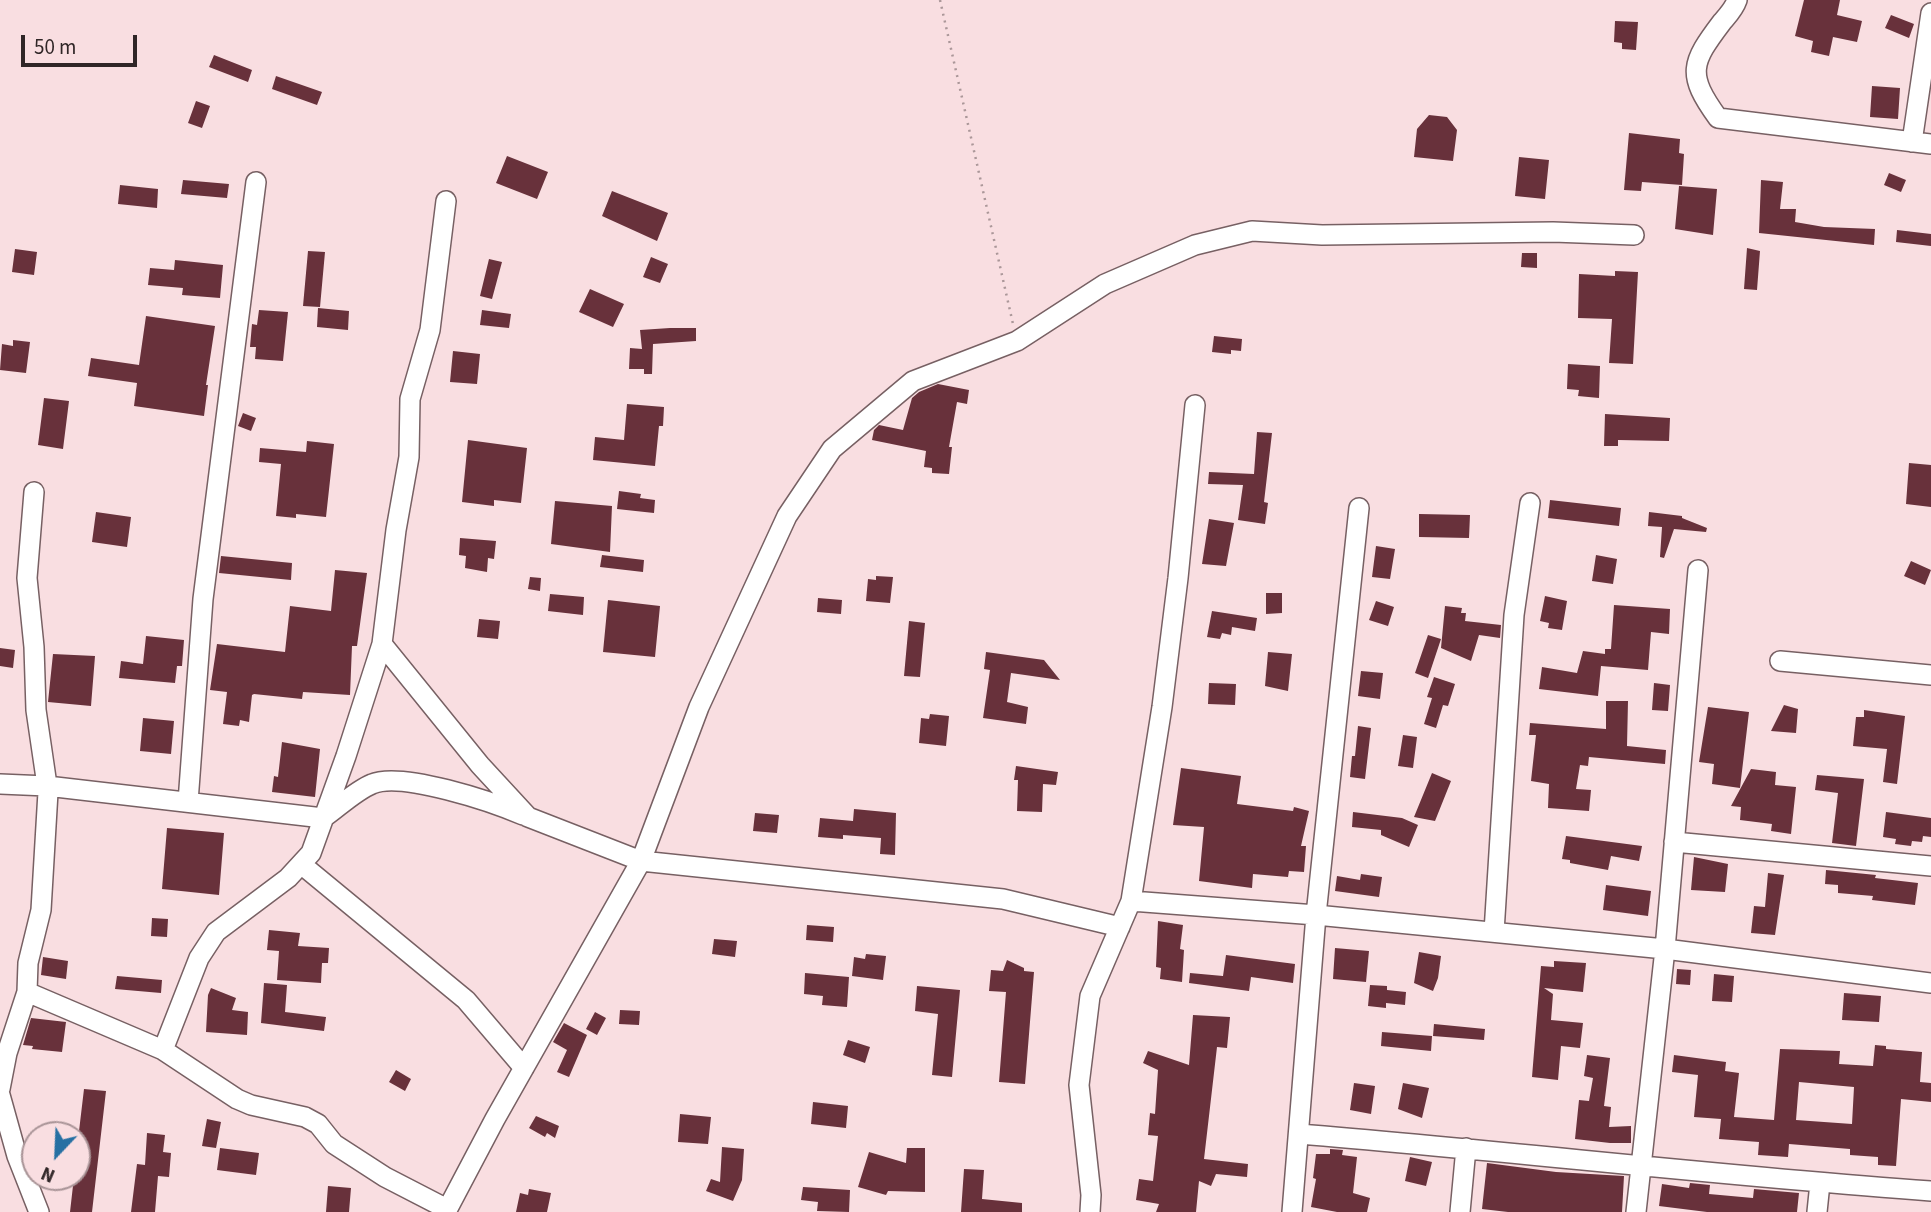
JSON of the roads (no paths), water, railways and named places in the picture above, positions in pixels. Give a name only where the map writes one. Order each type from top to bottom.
[{"type":"street","points":[[1737,0],[1699,52],[1695,74],[1701,93],[1718,118],[1922,143],[1931,13]]},
{"type":"street","points":[[188,802],[203,599],[256,182]]},
{"type":"street","points":[[163,1050],[199,958],[216,932],[288,878],[311,853],[382,644],[396,530],[409,457],[410,399],[430,330],[446,201]]},
{"type":"street","points":[[27,992],[163,1050],[237,1099],[251,1105],[305,1117],[318,1124],[334,1143],[385,1177],[447,1210],[641,861],[699,707],[787,516],[832,449],[913,381],[1017,341],[1105,284],[1195,245],[1252,231],[1322,235],[1553,232],[1634,235]]},
{"type":"street","points":[[1090,1212],[1091,1195],[1079,1085],[1090,996],[1131,901],[1162,707],[1195,405]]},
{"type":"street","points":[[0,1089],[6,1053],[27,992],[28,964],[41,910],[47,786],[36,710],[34,647],[27,578],[34,492]]},
{"type":"street","points":[[1493,932],[1514,615],[1530,503]]},
{"type":"street","points":[[1292,1212],[1316,915],[1359,508]]},
{"type":"street","points":[[1636,1212],[1665,949],[1698,570]]},
{"type":"street","points":[[382,644],[481,765],[528,817]]},
{"type":"street","points":[[1780,661],[1931,675]]},
{"type":"street","points":[[0,783],[323,818],[371,784],[384,780],[407,780],[500,805],[641,861],[1003,899],[1120,927]]},
{"type":"street","points":[[1674,842],[1931,866]]},
{"type":"street","points":[[301,864],[466,1000],[524,1068]]},
{"type":"street","points":[[1131,901],[1316,915],[1665,949],[1931,983]]},
{"type":"street","points":[[0,1095],[18,1156],[39,1212]]},
{"type":"street","points":[[1299,1134],[1931,1191]]},
{"type":"street","points":[[1460,1212],[1466,1148]]},
{"type":"street","points":[[1817,1212],[1820,1183]]}]
